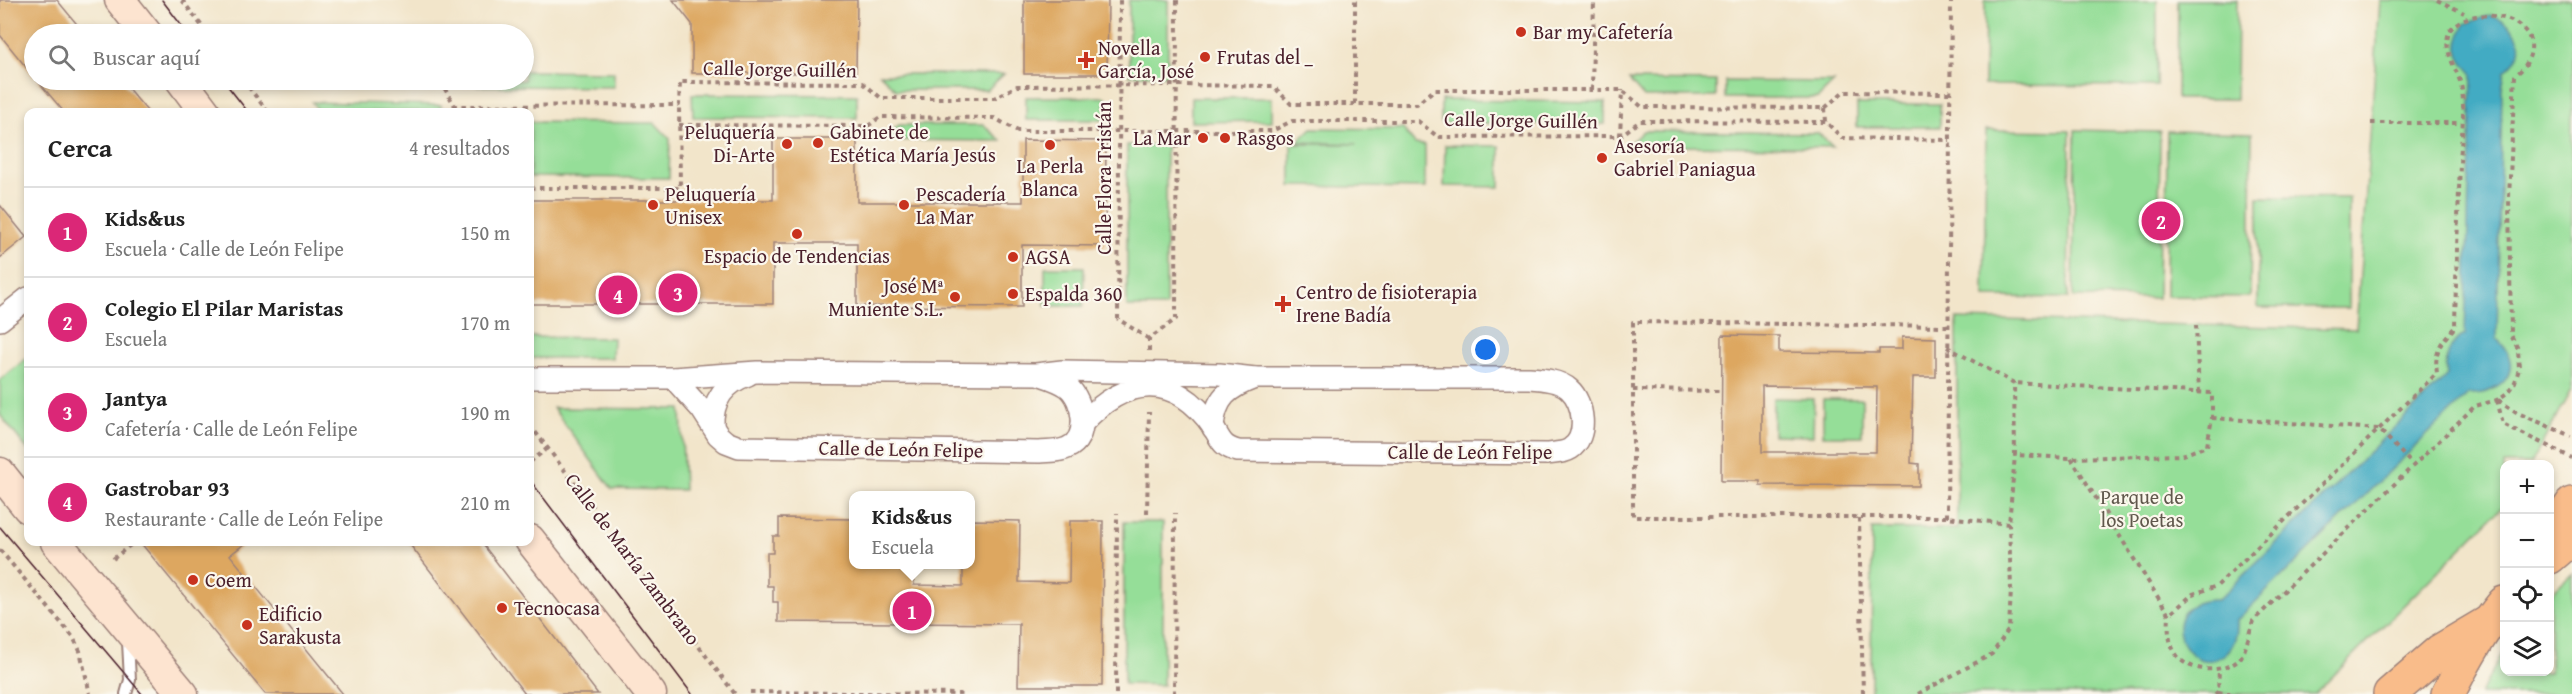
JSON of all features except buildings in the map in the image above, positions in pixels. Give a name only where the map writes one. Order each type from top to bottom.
[{"type":"main road","points":[[120,0],[139,24]]},
{"type":"main road","points":[[188,90],[202,108]]},
{"type":"main road","points":[[0,473],[24,503]]},
{"type":"main road","points":[[2554,532],[2572,504]]},
{"type":"main road","points":[[2554,554],[2572,538]]},
{"type":"main road","points":[[534,545],[651,694]]},
{"type":"main road","points":[[59,546],[183,694]]},
{"type":"main road","points":[[2390,694],[2440,651],[2497,612]]},
{"type":"main road","points":[[2448,694],[2464,660],[2497,612]]},
{"type":"street","points":[[0,320],[24,301]]},
{"type":"street","name":"Calle de León Felipe","points":[[534,378],[673,378],[758,372],[1036,374],[1062,371],[1219,374],[1256,378],[1550,380],[1568,388],[1579,401],[1582,420],[1580,438],[1570,449],[1547,454],[1238,451],[1227,448],[1219,440],[1213,428],[1189,400],[1166,387],[1149,386],[1134,387],[1113,396],[1097,407],[1082,424]]},
{"type":"street","name":"Calle de León Felipe","points":[[713,425],[715,406],[726,387],[737,379],[758,372]]},
{"type":"street","name":"Calle de León Felipe","points":[[673,378],[713,425],[718,435],[726,442],[740,447],[1039,452],[1067,448],[1077,442],[1082,424],[1080,407],[1069,387],[1036,374]]},
{"type":"street","name":"Calle de León Felipe","points":[[1213,428],[1214,412],[1226,393],[1239,384],[1256,378]]},
{"type":"lane","points":[[126,627],[130,655],[130,680],[126,694]]},
{"type":"path","points":[[182,0],[200,24]]},
{"type":"path","name":"Calle Flora Tristán","points":[[1120,0],[1118,319],[1149,339]]},
{"type":"path","points":[[1149,356],[1149,339],[1176,319],[1177,0]]},
{"type":"path","points":[[1355,0],[1355,104]]},
{"type":"path","name":"Calle Jorge Guillén","points":[[1592,90],[1594,0]]},
{"type":"path","points":[[1947,517],[1951,0]]},
{"type":"path","points":[[2438,0],[2464,14]]},
{"type":"path","points":[[2169,615],[2193,594],[2217,586],[2437,373],[2435,357],[2442,340],[2455,327],[2463,89],[2448,51],[2449,30],[2464,14],[2474,10]]},
{"type":"path","points":[[2071,458],[2169,615],[2168,631],[2171,645],[2182,661],[2198,667],[2219,669],[2241,658],[2253,621],[2475,406],[2498,400],[2515,382],[2520,360],[2511,335],[2509,197],[2516,76],[2528,61],[2530,44],[2524,25],[2517,18]]},
{"type":"path","name":"Calle Jorge Guillén","points":[[534,189],[680,189],[680,82],[863,83],[881,98],[994,98],[1017,86],[1273,86],[1291,104],[1418,104],[1434,90],[1622,90],[1620,136]]},
{"type":"path","points":[[251,90],[265,108]]},
{"type":"path","points":[[446,90],[455,106],[679,105]]},
{"type":"path","points":[[1622,90],[1641,107],[1825,108],[1843,92],[1949,93]]},
{"type":"path","points":[[1825,108],[1826,122],[1842,138],[1950,140]]},
{"type":"path","name":"Calle Jorge Guillén","points":[[679,125],[868,126],[880,117],[994,118],[1018,131],[1177,132],[1272,131],[1292,121],[1418,121],[1438,137],[1620,136],[1640,121],[1826,122]]},
{"type":"path","points":[[2371,123],[2462,123]]},
{"type":"path","points":[[1948,326],[1633,322],[1632,517],[1947,517],[2008,524]]},
{"type":"path","points":[[2196,325],[2199,393]]},
{"type":"path","points":[[1947,347],[2014,383],[2212,393],[2212,418],[2207,446],[2182,455],[2071,458],[2015,455]]},
{"type":"path","points":[[1918,694],[1992,654],[2009,629],[2011,589],[2008,524],[2015,455],[2014,383]]},
{"type":"path","points":[[1633,390],[1722,391]]},
{"type":"path","points":[[2498,400],[2518,413],[2571,436]]},
{"type":"path","points":[[2498,400],[2503,424],[2572,458]]},
{"type":"path","points":[[1147,513],[1149,408]]},
{"type":"path","points":[[2212,418],[2379,429],[2413,465]]},
{"type":"path","name":"Calle de María Zambrano","points":[[534,430],[735,694]]},
{"type":"path","points":[[534,459],[548,448]]},
{"type":"path","points":[[1116,694],[1117,513]]},
{"type":"path","points":[[1174,694],[1175,513]]},
{"type":"path","points":[[1859,518],[1863,694]]},
{"type":"path","points":[[113,559],[129,546]]},
{"type":"path","points":[[0,550],[73,637],[80,651],[90,694]]},
{"type":"path","points":[[2219,669],[2217,693],[2232,694]]},
{"type":"path","points":[[750,692],[963,694]]},
{"type":"green space","points":[[1129,0],[1168,0],[1168,75],[1129,75]]},
{"type":"green space","points":[[1985,0],[2157,1],[2157,86],[1984,85]]},
{"type":"green space","points":[[2178,0],[2237,0],[2236,99],[2177,99]]},
{"type":"green space","name":"Parque de los Poetas","points":[[2380,0],[2572,0],[2572,388],[2533,460],[2500,460],[2500,509],[2315,694],[1871,694],[1872,529],[1957,529],[1957,319],[2356,329]]},
{"type":"green space","points":[[534,71],[614,72],[614,87],[534,86]]},
{"type":"green space","points":[[880,74],[1004,74],[987,90],[896,90]]},
{"type":"green space","points":[[1629,80],[1716,81],[1716,97],[1644,97]]},
{"type":"green space","points":[[1725,81],[1834,82],[1818,98],[1725,98]]},
{"type":"green space","points":[[692,94],[857,95],[857,118],[693,117]]},
{"type":"green space","points":[[1026,97],[1106,97],[1106,120],[1026,120]]},
{"type":"green space","points":[[1191,98],[1272,98],[1272,121],[1191,122]]},
{"type":"green space","points":[[1441,100],[1605,102],[1605,124],[1441,123]]},
{"type":"green space","points":[[312,102],[441,105],[441,108],[316,108]]},
{"type":"green space","points":[[1857,104],[1940,104],[1940,127],[1857,127]]},
{"type":"green space","points":[[534,122],[655,123],[670,139],[669,178],[534,177]]},
{"type":"green space","points":[[899,125],[983,125],[1002,141],[879,140]]},
{"type":"green space","points":[[1312,128],[1403,129],[1415,144],[1425,145],[1425,188],[1291,186],[1291,144],[1357,144],[1297,142]]},
{"type":"green space","points":[[1986,130],[2070,131],[2068,298],[1984,297]]},
{"type":"green space","points":[[2075,130],[2160,132],[2158,298],[2073,297]]},
{"type":"green space","points":[[1643,131],[1818,133],[1833,147],[1627,146]]},
{"type":"green space","points":[[2167,131],[2252,133],[2250,297],[2166,296]]},
{"type":"green space","points":[[1127,145],[1166,145],[1166,307],[1127,307]]},
{"type":"green space","points":[[1445,145],[1500,146],[1500,187],[1444,186]]},
{"type":"green space","points":[[2258,197],[2349,198],[2349,308],[2258,308]]},
{"type":"green space","points":[[1045,267],[1084,267],[1083,306],[1045,306]]},
{"type":"green space","points":[[534,337],[613,338],[612,358],[534,358]]},
{"type":"green space","points":[[24,360],[24,445],[0,415],[0,380]]},
{"type":"green space","points":[[1773,398],[1814,399],[1813,436],[1773,435]]},
{"type":"green space","points":[[1823,399],[1862,399],[1862,436],[1823,436]]},
{"type":"green space","points":[[553,408],[681,409],[684,490],[612,489]]},
{"type":"green space","points":[[1124,522],[1163,522],[1163,685],[1124,684]]},
{"type":"green space","points":[[2572,573],[2572,694],[2480,694],[2500,657],[2500,676],[2554,676],[2554,590]]},
{"type":"water","points":[[2490,15],[2500,19],[2514,31],[2520,47],[2513,63],[2505,71],[2502,88],[2497,339],[2506,349],[2510,360],[2507,377],[2492,390],[2469,394],[2237,620],[2235,638],[2225,654],[2210,660],[2197,658],[2187,650],[2181,638],[2179,624],[2184,612],[2197,603],[2218,600],[2447,376],[2446,363],[2451,347],[2465,335],[2472,73],[2459,55],[2458,44],[2465,24]]},
{"type":"tram line","points":[[162,0],[180,24]]},
{"type":"tram line","points":[[231,90],[245,108]]},
{"type":"tram line","points":[[534,485],[692,694]]},
{"type":"tram line","points":[[0,527],[142,694]]},
{"type":"place","name":"Bar my Cafetería","points":[[1521,32]]},
{"type":"place","name":"Frutas del _","points":[[1205,57]]},
{"type":"place","name":"Novella García, José","points":[[1086,60]]},
{"type":"place","name":"La Mar","points":[[1203,138]]},
{"type":"place","name":"Rasgos","points":[[1225,138]]},
{"type":"place","name":"Gabinete de Estética María Jesús","points":[[818,143]]},
{"type":"place","name":"Peluquería Di-Arte","points":[[787,144]]},
{"type":"place","name":"La Perla Blanca","points":[[1050,145]]},
{"type":"place","name":"Asesoría Gabriel Paniagua","points":[[1602,158]]},
{"type":"place","name":"Peluquería Unisex","points":[[653,205]]},
{"type":"place","name":"Pescadería La Mar","points":[[904,205]]},
{"type":"place","name":"Colegio El Pilar Maristas","points":[[2161,221]]},
{"type":"place","name":"Espacio de Tendencias","points":[[797,234]]},
{"type":"place","name":"AGSA","points":[[1013,257]]},
{"type":"place","name":"Jantya","points":[[678,293]]},
{"type":"place","name":"Espalda 360","points":[[1013,294]]},
{"type":"place","name":"Gastrobar 93","points":[[618,295]]},
{"type":"place","name":"José Mª Muniente S.L.","points":[[955,297]]},
{"type":"place","name":"Centro de fisioterapia Irene Badía","points":[[1283,304]]},
{"type":"place","name":"Coem","points":[[193,580]]},
{"type":"place","name":"Tecnocasa","points":[[502,608]]},
{"type":"place","name":"Kids&us","points":[[912,611]]},
{"type":"place","name":"Edificio Sarakusta","points":[[247,625]]}]
